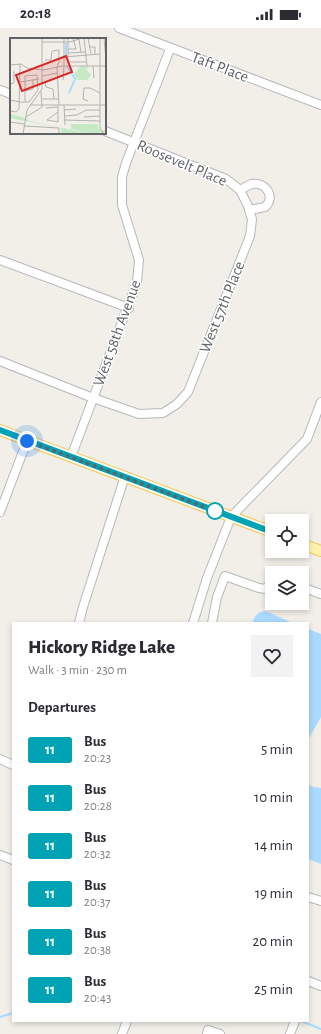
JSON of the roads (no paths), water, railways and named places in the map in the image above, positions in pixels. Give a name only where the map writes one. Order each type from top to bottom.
[{"type":"main road","points":[[0,430],[265,529]]},
{"type":"main road","points":[[309,547],[321,551]]},
{"type":"street","name":"Taft Place","points":[[119,28],[321,105]]},
{"type":"street","name":"West 58th Avenue","points":[[71,457],[129,308],[137,282],[139,260],[122,205],[122,177],[170,48]]},
{"type":"street","points":[[0,90],[10,94]]},
{"type":"street","name":"Roosevelt Place","points":[[106,131],[226,179],[240,190],[249,208]]},
{"type":"street","points":[[240,190],[252,184],[256,184],[265,187],[270,193],[270,200],[265,207],[249,208]]},
{"type":"street","name":"West 57th Place","points":[[93,398],[139,414],[163,413],[177,404],[188,392],[250,236],[252,219],[249,208]]},
{"type":"street","points":[[0,260],[129,308]]},
{"type":"street","points":[[0,361],[93,398]]},
{"type":"street","points":[[193,622],[207,578],[231,517],[307,439],[321,402]]},
{"type":"street","points":[[0,512],[2,498],[27,441]]},
{"type":"street","points":[[79,622],[125,476]]},
{"type":"street","points":[[212,622],[217,597],[225,576],[265,589]]},
{"type":"street","points":[[309,590],[321,594]]},
{"type":"street","points":[[0,759],[12,765]]},
{"type":"street","points":[[0,856],[12,860]]},
{"type":"street","points":[[309,896],[321,901]]},
{"type":"street","points":[[309,984],[321,986]]},
{"type":"street","points":[[122,1034],[127,1022]]},
{"type":"street","points":[[290,1034],[295,1022]]},
{"type":"street","points":[[208,1032],[220,1034]]},
{"type":"water","points":[[265,611],[291,622],[252,622],[260,612]]},
{"type":"water","points":[[309,629],[321,634],[321,717],[309,738]]},
{"type":"water","points":[[309,785],[313,787],[321,788],[321,864],[309,859]]},
{"type":"waterway","points":[[0,1017],[12,1013]]},
{"type":"waterway","points":[[304,1022],[321,1029]]}]
